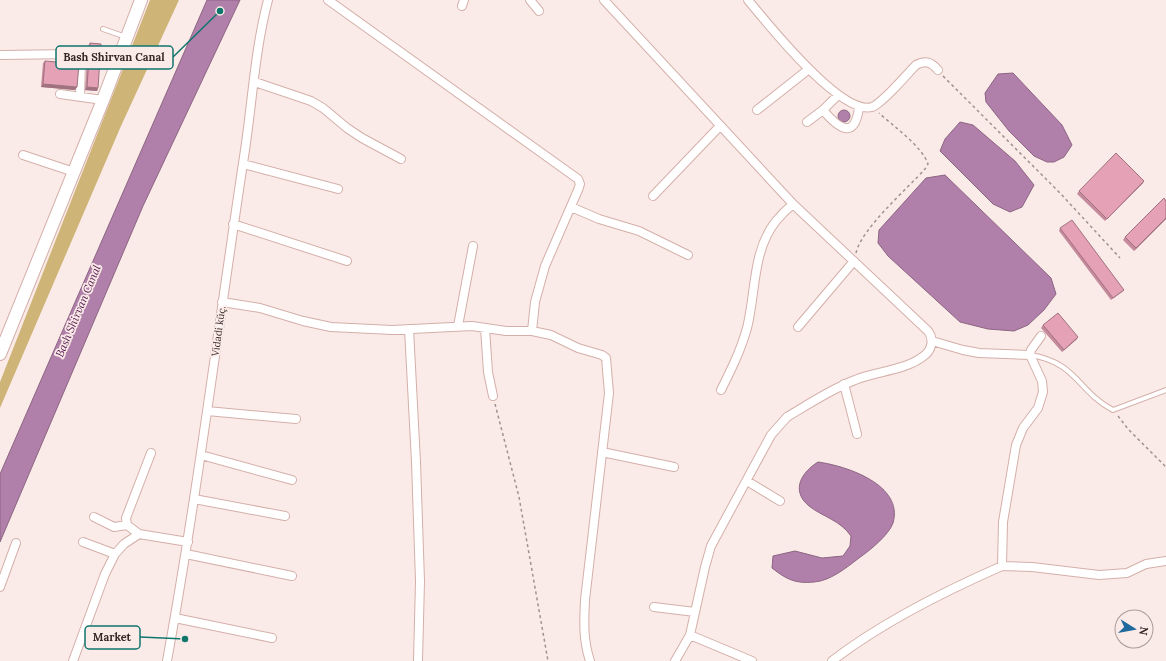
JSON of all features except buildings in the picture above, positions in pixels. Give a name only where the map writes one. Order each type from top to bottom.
[{"type":"main road","points":[[0,354],[103,100],[141,0]]},
{"type":"street","name":"Vidadi küç.","points":[[167,661],[188,542],[260,39],[268,0]]},
{"type":"street","points":[[328,0],[578,179],[580,184],[578,190],[545,266],[535,302],[532,331]]},
{"type":"street","points":[[530,0],[539,11]]},
{"type":"street","points":[[604,0],[793,204],[928,331],[932,340],[929,350],[924,356],[912,363],[844,384],[793,413],[779,424],[771,435],[707,557],[690,635],[675,661]]},
{"type":"street","points":[[748,0],[809,69],[838,95],[859,107],[872,107],[883,99],[916,65],[923,62],[930,62],[938,70]]},
{"type":"street","points":[[0,55],[75,54],[80,56],[80,97]]},
{"type":"street","points":[[757,110],[809,69]]},
{"type":"street","points":[[254,82],[311,101],[323,108],[347,128],[402,159]]},
{"type":"street","points":[[60,94],[103,100]]},
{"type":"street","points":[[807,122],[823,110],[838,95]]},
{"type":"street","points":[[823,110],[834,124],[841,128],[850,127],[855,124],[858,117],[859,107]]},
{"type":"street","points":[[653,196],[720,126]]},
{"type":"street","points":[[23,155],[74,172]]},
{"type":"street","points":[[243,164],[338,189]]},
{"type":"street","points":[[721,390],[741,347],[745,333],[757,266],[766,239],[775,222],[793,204]]},
{"type":"street","points":[[571,207],[599,219],[639,231],[688,255]]},
{"type":"street","points":[[233,224],[347,261]]},
{"type":"street","points":[[458,326],[473,246]]},
{"type":"street","points":[[798,327],[854,261]]},
{"type":"street","points":[[222,302],[260,308],[303,322],[331,327],[409,329],[458,326],[506,331],[532,331],[551,335],[578,348],[602,355],[606,358],[609,393],[585,600],[583,633],[585,646],[590,661]]},
{"type":"street","points":[[485,328],[488,372],[493,396]]},
{"type":"street","points":[[409,329],[420,581],[418,661]]},
{"type":"street","points":[[1002,566],[1003,522],[1016,445],[1023,428],[1038,408],[1043,392],[1042,381],[1030,355],[1031,350],[1041,336]]},
{"type":"street","points":[[932,340],[963,350],[979,353],[1030,355]]},
{"type":"street","points":[[844,384],[857,434]]},
{"type":"street","points":[[207,411],[296,419]]},
{"type":"street","points":[[602,452],[674,467]]},
{"type":"street","points":[[127,525],[128,510],[150,453]]},
{"type":"street","points":[[201,455],[292,480]]},
{"type":"street","points":[[747,482],[780,501]]},
{"type":"street","points":[[194,499],[285,516]]},
{"type":"street","points":[[94,517],[114,527],[127,525],[139,534],[188,542]]},
{"type":"street","points":[[73,661],[105,574],[115,554],[124,544],[139,534]]},
{"type":"street","points":[[83,542],[115,554]]},
{"type":"street","points":[[0,586],[16,543]]},
{"type":"street","points":[[186,554],[292,576]]},
{"type":"street","points":[[832,661],[855,643],[888,624],[1002,566],[1032,567],[1099,575],[1128,572],[1146,564],[1166,561]]},
{"type":"street","points":[[654,607],[695,612]]},
{"type":"street","points":[[175,618],[272,638]]},
{"type":"street","points":[[690,635],[752,661]]},
{"type":"lane","points":[[104,29],[127,37]]},
{"type":"lane","points":[[1030,355],[1046,358],[1059,364],[1073,374],[1103,404],[1113,410],[1166,390]]},
{"type":"path","points":[[938,70],[1060,193],[1120,258]]},
{"type":"path","points":[[854,261],[857,246],[868,230],[925,170],[928,164],[926,159],[910,140],[872,107]]},
{"type":"path","points":[[493,396],[519,497],[548,661]]},
{"type":"path","points":[[1113,410],[1128,429],[1166,467]]},
{"type":"shaded area","points":[[150,0],[179,0],[121,126],[0,408],[0,382]]},
{"type":"water","points":[[207,0],[240,0],[143,206],[0,542],[0,474]]},
{"type":"water","points":[[1013,73],[1062,125],[1072,145],[1064,157],[1054,162],[1047,162],[1034,156],[1009,131],[986,102],[985,93],[998,74]]},
{"type":"water","points":[[844,110],[848,112],[850,116],[848,120],[844,122],[840,120],[838,116],[840,112]]},
{"type":"water","points":[[960,122],[973,125],[1015,161],[1034,185],[1022,207],[1010,212],[993,204],[940,151],[945,139]]},
{"type":"water","points":[[945,175],[1051,278],[1056,294],[1044,310],[1028,325],[1014,331],[988,329],[960,322],[888,256],[878,243],[879,230],[926,178]]},
{"type":"water","points":[[818,462],[830,464],[857,473],[882,488],[890,498],[894,510],[893,523],[891,528],[878,542],[849,566],[820,581],[801,582],[786,578],[772,568],[773,556],[795,551],[822,558],[843,556],[850,546],[851,536],[847,531],[837,522],[814,510],[803,500],[800,494],[800,482],[803,476]]},
{"type":"place","name":"Bash Shirvan Canal","points":[[220,11]]},
{"type":"place","name":"Market","points":[[185,639]]}]
